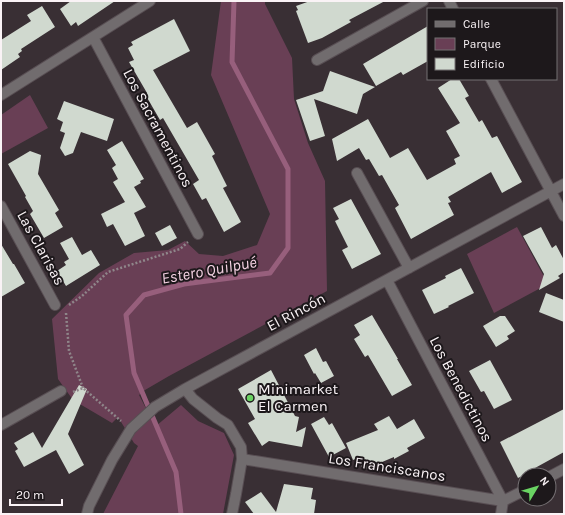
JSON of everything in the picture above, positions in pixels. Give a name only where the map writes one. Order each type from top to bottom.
[{"type":"street","points":[[1,95],[150,1]]},
{"type":"street","points":[[317,60],[423,1]]},
{"type":"street","name":"Los Sacramentinos","points":[[93,37],[198,234]]},
{"type":"street","points":[[491,80],[564,216]]},
{"type":"street","points":[[356,173],[409,268]]},
{"type":"street","name":"El Rincón","points":[[87,514],[89,506],[112,460],[131,429],[155,407],[185,389],[564,184]]},
{"type":"street","name":"Las Clarisas","points":[[1,206],[55,305]]},
{"type":"street","name":"Los Benedictinos","points":[[387,280],[503,501]]},
{"type":"street","points":[[185,389],[193,399],[228,425],[241,447],[242,459],[232,514]]},
{"type":"street","points":[[1,425],[62,391]]},
{"type":"street","name":"Los Franciscanos","points":[[242,459],[503,501]]},
{"type":"street","points":[[501,514],[503,501],[517,494]]},
{"type":"path","points":[[131,429],[83,388],[69,351],[66,307],[82,296],[108,272],[180,249],[198,234]]},
{"type":"path","points":[[62,391],[69,394],[83,388]]},
{"type":"green space","points":[[221,1],[265,1],[265,4],[292,58],[294,99],[308,143],[325,181],[327,291],[169,376],[139,395],[156,426],[181,405],[198,421],[224,433],[234,455],[223,514],[103,514],[138,446],[134,443],[118,417],[112,423],[73,400],[58,379],[52,319],[99,273],[134,253],[168,250],[185,241],[199,254],[223,256],[257,245],[270,214],[211,75]]},
{"type":"green space","points":[[30,95],[48,128],[1,154],[1,115]]},
{"type":"green space","points":[[517,227],[548,284],[494,313],[467,254]]},
{"type":"building","points":[[71,1],[115,1],[78,26],[76,22],[71,26],[60,9]]},
{"type":"building","points":[[310,1],[385,1],[349,20],[351,22],[322,38],[308,43],[296,11],[298,10],[296,6]]},
{"type":"building","points":[[42,6],[55,27],[21,49],[22,51],[18,54],[20,57],[1,70],[1,40],[31,21],[27,15]]},
{"type":"building","points":[[174,19],[190,51],[153,70],[187,128],[197,122],[215,154],[212,156],[227,186],[223,188],[241,222],[224,232],[206,198],[202,200],[193,184],[199,180],[163,118],[160,120],[145,94],[147,93],[129,62],[134,60],[128,48],[133,45],[131,42]]},
{"type":"building","points":[[427,27],[427,62],[403,75],[401,72],[376,86],[363,64]]},
{"type":"building","points":[[330,71],[375,87],[363,94],[357,114],[314,99],[325,136],[310,141],[296,100],[323,91]]},
{"type":"building","points":[[450,80],[460,80],[469,96],[465,98],[479,122],[482,120],[492,138],[497,136],[522,182],[502,193],[491,172],[448,197],[451,202],[448,203],[454,215],[411,239],[395,208],[399,205],[382,175],[379,176],[369,159],[366,160],[359,148],[337,161],[332,139],[368,119],[390,158],[408,148],[427,180],[456,164],[454,159],[460,156],[446,131],[460,123],[438,88]]},
{"type":"building","points":[[64,101],[114,119],[107,141],[81,132],[73,153],[65,156],[60,148],[65,133],[60,131],[63,122],[57,119]]},
{"type":"building","points":[[122,141],[144,179],[140,181],[141,183],[134,187],[146,207],[134,213],[145,236],[125,246],[113,224],[107,227],[101,214],[125,202],[113,182],[118,179],[112,168],[116,165],[107,150]]},
{"type":"building","points":[[30,151],[41,155],[38,174],[59,210],[55,213],[63,227],[44,238],[30,214],[33,211],[25,197],[26,196],[8,164]]},
{"type":"building","points":[[351,199],[381,254],[352,269],[342,250],[348,247],[335,221],[339,219],[333,208]]},
{"type":"building","points":[[170,225],[177,238],[162,246],[155,233]]},
{"type":"building","points":[[541,227],[552,248],[556,245],[564,260],[564,272],[558,276],[560,278],[539,290],[544,274],[523,236]]},
{"type":"building","points":[[72,237],[82,255],[91,250],[100,265],[66,286],[57,271],[66,265],[64,262],[69,259],[60,243]]},
{"type":"building","points":[[1,244],[25,283],[1,297]]},
{"type":"building","points":[[461,268],[474,293],[434,314],[422,290],[446,278],[445,276]]},
{"type":"building","points":[[546,293],[564,300],[564,322],[539,312]]},
{"type":"building","points":[[372,315],[412,385],[392,396],[368,355],[365,357],[354,339],[360,335],[354,325]]},
{"type":"building","points":[[500,316],[505,316],[515,331],[507,336],[509,339],[496,347],[483,326]]},
{"type":"building","points":[[316,348],[323,362],[326,361],[334,376],[321,383],[315,373],[314,374],[304,355]]},
{"type":"building","points":[[490,360],[512,400],[494,409],[484,391],[481,392],[469,371]]},
{"type":"building","points":[[271,370],[295,416],[299,417],[296,432],[306,427],[302,447],[269,441],[262,446],[248,423],[255,419],[238,389]]},
{"type":"building","points":[[79,385],[87,389],[68,434],[84,465],[69,474],[56,450],[24,467],[15,451],[18,449],[14,443],[33,432],[42,448]]},
{"type":"building","points":[[564,409],[564,452],[537,467],[517,467],[517,476],[500,442]]},
{"type":"building","points":[[389,416],[397,429],[414,419],[425,438],[407,448],[409,451],[394,459],[394,457],[363,470],[358,458],[353,460],[346,443],[378,430],[374,424]]},
{"type":"building","points":[[324,417],[329,425],[332,423],[346,448],[329,457],[311,424]]},
{"type":"building","points":[[284,484],[313,488],[311,499],[316,500],[314,514],[254,514],[245,502],[261,492],[276,512]]},
{"type":"waterway","name":"Estero Quilpué","points":[[181,514],[176,472],[134,373],[126,315],[144,295],[184,284],[270,273],[288,248],[288,169],[232,62],[234,1]]},
{"type":"place","name":"Minimarket El Carmen","points":[[250,398]]}]
